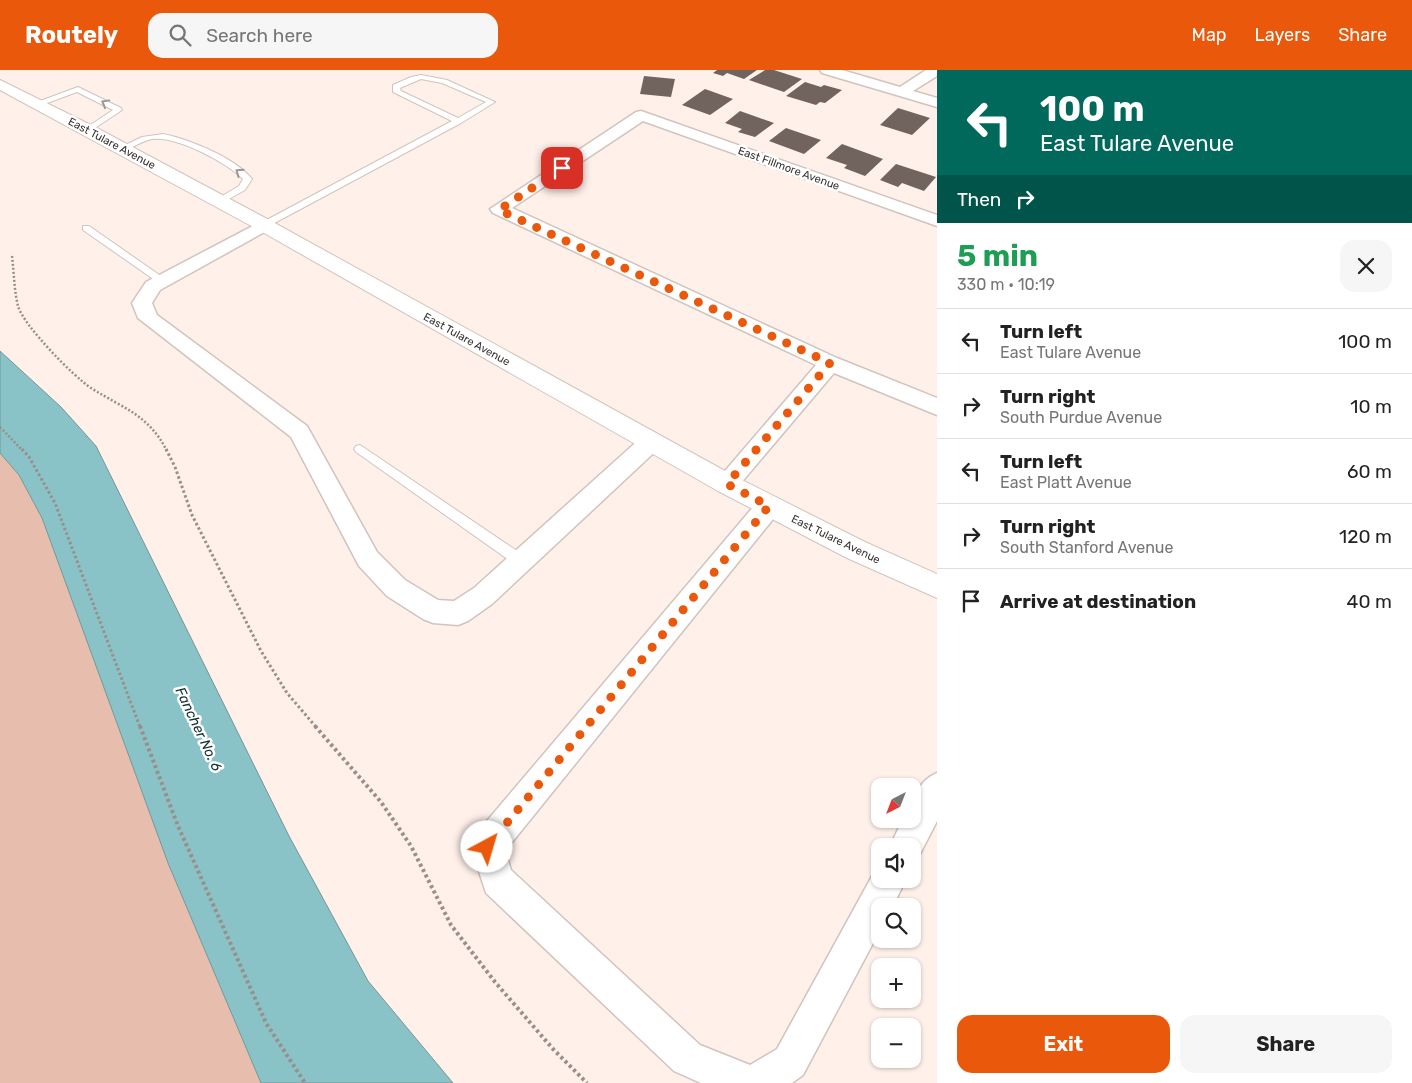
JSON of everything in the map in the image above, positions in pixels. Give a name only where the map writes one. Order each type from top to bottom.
[{"type":"street","points":[[827,70],[937,102]]},
{"type":"street","points":[[903,92],[918,80],[937,70]]},
{"type":"street","name":"East Tulare Avenue","points":[[0,84],[264,225],[727,484],[856,550],[937,586]]},
{"type":"street","name":"East Fillmore Avenue","points":[[830,363],[499,210],[641,115],[937,221]]},
{"type":"street","points":[[264,225],[153,286],[142,303],[148,318],[299,432],[368,558],[396,588],[433,611],[458,613],[483,596],[652,442]]},
{"type":"street","points":[[727,484],[830,363],[937,407]]},
{"type":"street","points":[[746,1083],[687,1058],[498,881],[487,847],[769,506]]},
{"type":"street","points":[[910,838],[937,789]]},
{"type":"street","points":[[757,1083],[790,1062],[883,888]]},
{"type":"lane","points":[[264,225],[458,121],[491,102],[435,77],[415,77],[396,87],[397,92],[458,121]]},
{"type":"lane","points":[[36,104],[78,88],[118,110],[89,130]]},
{"type":"lane","points":[[123,148],[150,137],[166,136],[178,139],[240,171],[248,179],[242,188],[220,201]]},
{"type":"lane","points":[[86,228],[163,280]]},
{"type":"lane","points":[[360,449],[521,561]]},
{"type":"path","points":[[12,256],[18,307],[33,332],[89,387],[142,418],[157,432],[175,468],[192,515],[261,650],[287,694],[381,802],[411,846],[451,925],[514,1004],[587,1083]]},
{"type":"path","points":[[0,427],[29,458],[55,503],[182,835],[266,1023],[305,1083]]},
{"type":"shaded area","points":[[0,453],[19,475],[42,518],[168,863],[261,1083],[0,1083]]},
{"type":"water","name":"Fancher No. 6","points":[[0,351],[61,407],[96,446],[289,836],[368,981],[453,1083],[261,1083],[168,863],[42,518],[19,475],[0,453]]},
{"type":"building","points":[[717,70],[757,70],[744,79],[727,73],[723,76],[713,73]]},
{"type":"building","points":[[765,70],[774,70],[802,79],[784,92],[749,80]]},
{"type":"building","points":[[644,76],[675,79],[671,97],[640,94]]},
{"type":"building","points":[[805,82],[821,87],[824,85],[842,90],[825,103],[820,102],[816,105],[786,96]]},
{"type":"building","points":[[705,89],[733,99],[710,115],[682,105]]},
{"type":"building","points":[[898,108],[930,118],[912,135],[880,125]]},
{"type":"building","points":[[740,111],[774,123],[755,137],[738,132],[742,129],[725,123]]},
{"type":"building","points":[[786,128],[821,140],[804,154],[769,141]]},
{"type":"building","points":[[842,144],[883,159],[865,176],[844,168],[847,165],[826,158]]},
{"type":"building","points":[[896,164],[936,177],[924,191],[902,183],[898,187],[880,180]]},
{"type":"route","points":[[487,847],[769,506],[727,484],[830,363],[499,210],[562,168]]}]
